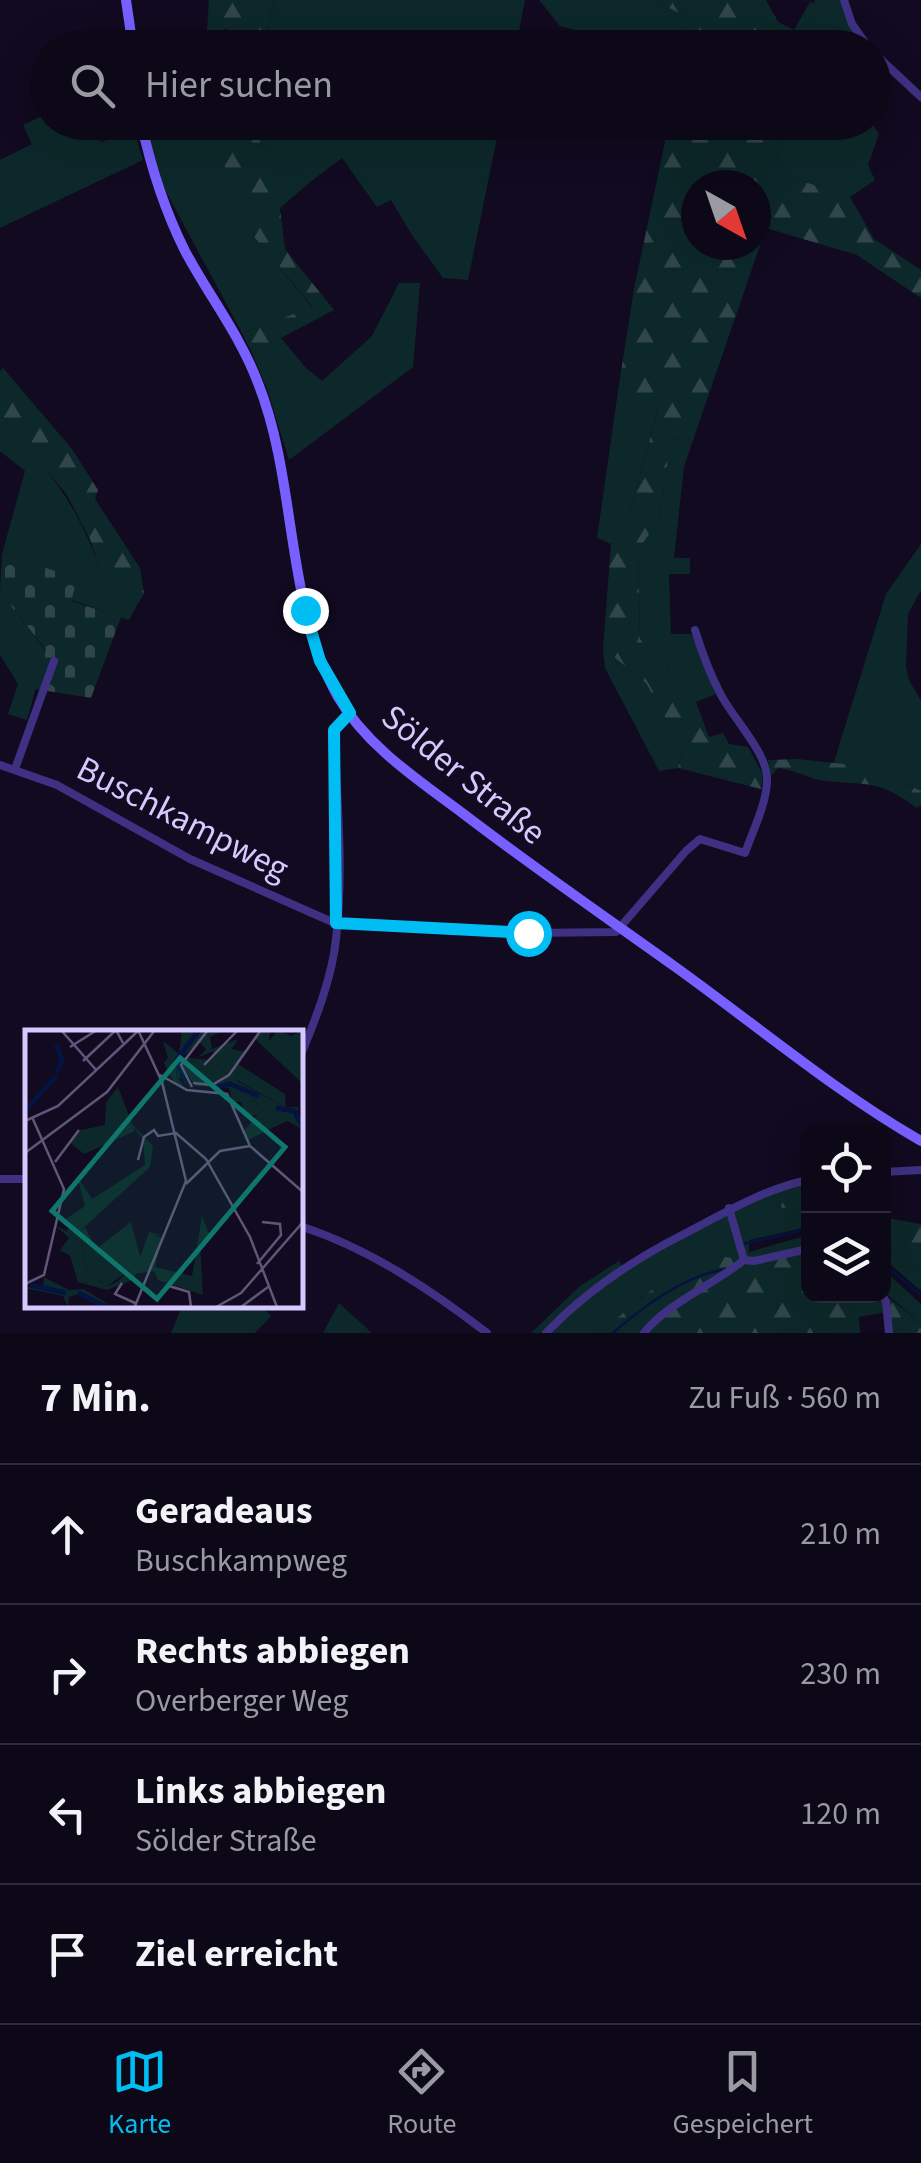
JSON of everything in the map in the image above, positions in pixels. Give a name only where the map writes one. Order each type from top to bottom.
[{"type":"main road","points":[[126,0],[130,30]]},
{"type":"main road","name":"Sölder Straße","points":[[145,140],[153,177],[168,216],[234,331],[273,422],[307,619],[320,661],[350,713],[381,749],[408,772],[921,1141]]},
{"type":"street","points":[[844,0],[856,30]]},
{"type":"street","points":[[891,69],[921,97]]},
{"type":"street","points":[[622,929],[700,839],[745,852],[765,794],[767,775],[763,760],[720,694],[695,630]]},
{"type":"street","points":[[15,769],[54,661]]},
{"type":"street","points":[[302,1052],[336,941],[334,730],[350,713]]},
{"type":"street","name":"Buschkampweg","points":[[0,766],[56,784],[190,859],[336,923],[528,933],[611,933],[622,929]]},
{"type":"street","points":[[891,1172],[921,1170]]},
{"type":"street","points":[[546,1333],[590,1290],[636,1260],[730,1208],[801,1182]]},
{"type":"street","points":[[730,1208],[744,1260]]},
{"type":"street","points":[[302,1227],[332,1236],[392,1269],[486,1333]]},
{"type":"street","points":[[644,1333],[661,1313],[705,1290],[744,1260],[801,1251]]},
{"type":"street","points":[[886,1303],[889,1333]]},
{"type":"green space","points":[[209,0],[274,0],[268,30],[207,30]]},
{"type":"green space","points":[[274,0],[525,0],[519,30],[268,30]]},
{"type":"green space","points":[[539,0],[654,0],[690,19],[688,30],[575,30],[560,26]]},
{"type":"green space","points":[[654,0],[766,0],[778,22],[794,30],[688,30],[690,19]]},
{"type":"green space","points":[[815,0],[841,0],[856,30],[808,30]]},
{"type":"green space","points":[[810,2],[815,4],[808,30],[794,30]]},
{"type":"green space","points":[[30,122],[30,140],[23,125]]},
{"type":"green space","points":[[30,140],[137,140],[143,160],[0,228],[0,160],[32,144]]},
{"type":"green space","points":[[149,140],[215,140],[255,238],[313,308],[242,333],[156,173]]},
{"type":"green space","points":[[214,140],[260,140],[277,169],[302,174],[310,182],[280,208],[285,249],[334,310],[252,353],[242,333],[313,307],[255,238]]},
{"type":"green space","points":[[497,140],[468,280],[443,278],[391,200],[377,207],[342,158],[310,182],[302,174],[277,169],[260,142]]},
{"type":"green space","points":[[665,140],[780,140],[772,171],[850,197],[874,239],[921,270],[921,298],[857,255],[771,229],[771,170],[681,170],[681,260],[755,260],[693,440],[671,438],[659,520],[638,550],[640,639],[696,702],[709,737],[723,733],[729,744],[748,747],[763,774],[761,789],[678,768],[683,750],[646,683],[603,648],[611,544],[628,520],[659,405],[618,391],[634,289]]},
{"type":"green space","points":[[780,140],[877,140],[868,165],[875,180],[850,197],[772,171]]},
{"type":"green space","points":[[399,283],[420,283],[413,367],[289,460],[252,353],[281,338],[322,381],[372,336]]},
{"type":"green space","points":[[3,368],[72,449],[98,490],[95,499],[140,568],[144,594],[137,605],[121,585],[101,573],[90,539],[67,495],[0,413]]},
{"type":"green space","points":[[618,391],[659,404],[628,520],[611,544],[597,538]]},
{"type":"green space","points":[[0,413],[71,506],[101,573],[121,585],[137,605],[129,620],[71,600],[78,578],[2,554],[25,471],[0,451]]},
{"type":"green space","points":[[671,438],[693,440],[684,467],[674,558],[690,558],[690,574],[669,574],[671,634],[692,634],[716,694],[696,702],[640,639],[638,550],[659,520]]},
{"type":"green space","points":[[921,544],[921,590],[908,614],[906,666],[921,701],[921,791],[870,767],[833,765],[886,594]]},
{"type":"green space","points":[[2,554],[78,578],[71,601],[121,617],[91,698],[35,689],[46,650],[0,592]]},
{"type":"green space","points":[[0,592],[46,651],[27,720],[8,714],[18,684],[0,655]]},
{"type":"green space","points":[[603,648],[646,683],[683,750],[678,768],[659,771],[605,668]]},
{"type":"green space","points":[[798,759],[870,767],[921,791],[921,805],[917,808],[873,786],[820,780],[778,768],[771,776],[768,760]]},
{"type":"green space","points":[[801,1186],[801,1210],[782,1208],[774,1193]]},
{"type":"green space","points":[[774,1193],[782,1208],[801,1210],[801,1229],[749,1240],[749,1252],[801,1237],[801,1250],[744,1259],[733,1209]]},
{"type":"green space","points":[[728,1210],[742,1259],[704,1264],[676,1281],[669,1279],[656,1291],[642,1296],[622,1318],[593,1333],[547,1333],[591,1291]]},
{"type":"green space","points":[[891,1218],[921,1224],[921,1272],[891,1248]]},
{"type":"green space","points":[[891,1248],[921,1272],[921,1291],[891,1265]]},
{"type":"green space","points":[[801,1251],[801,1303],[882,1303],[887,1312],[859,1317],[860,1333],[593,1333],[669,1279],[676,1281],[725,1257],[742,1259]]},
{"type":"green space","points":[[619,1261],[622,1266],[544,1333],[531,1333],[580,1286]]},
{"type":"green space","points":[[891,1276],[921,1304],[921,1323],[891,1298]]},
{"type":"green space","points":[[891,1300],[921,1323],[921,1333],[890,1333]]},
{"type":"green space","points":[[339,1303],[372,1333],[323,1333]]},
{"type":"green space","points":[[181,1308],[263,1308],[271,1316],[255,1333],[171,1333]]},
{"type":"waterway","points":[[743,1244],[801,1231]]},
{"type":"waterway","points":[[613,1333],[665,1294],[695,1278],[725,1269]]},
{"type":"waterway","points":[[891,1270],[921,1295]]},
{"type":"route","points":[[305,610],[320,661],[350,713],[334,730],[336,923],[528,933]]}]
